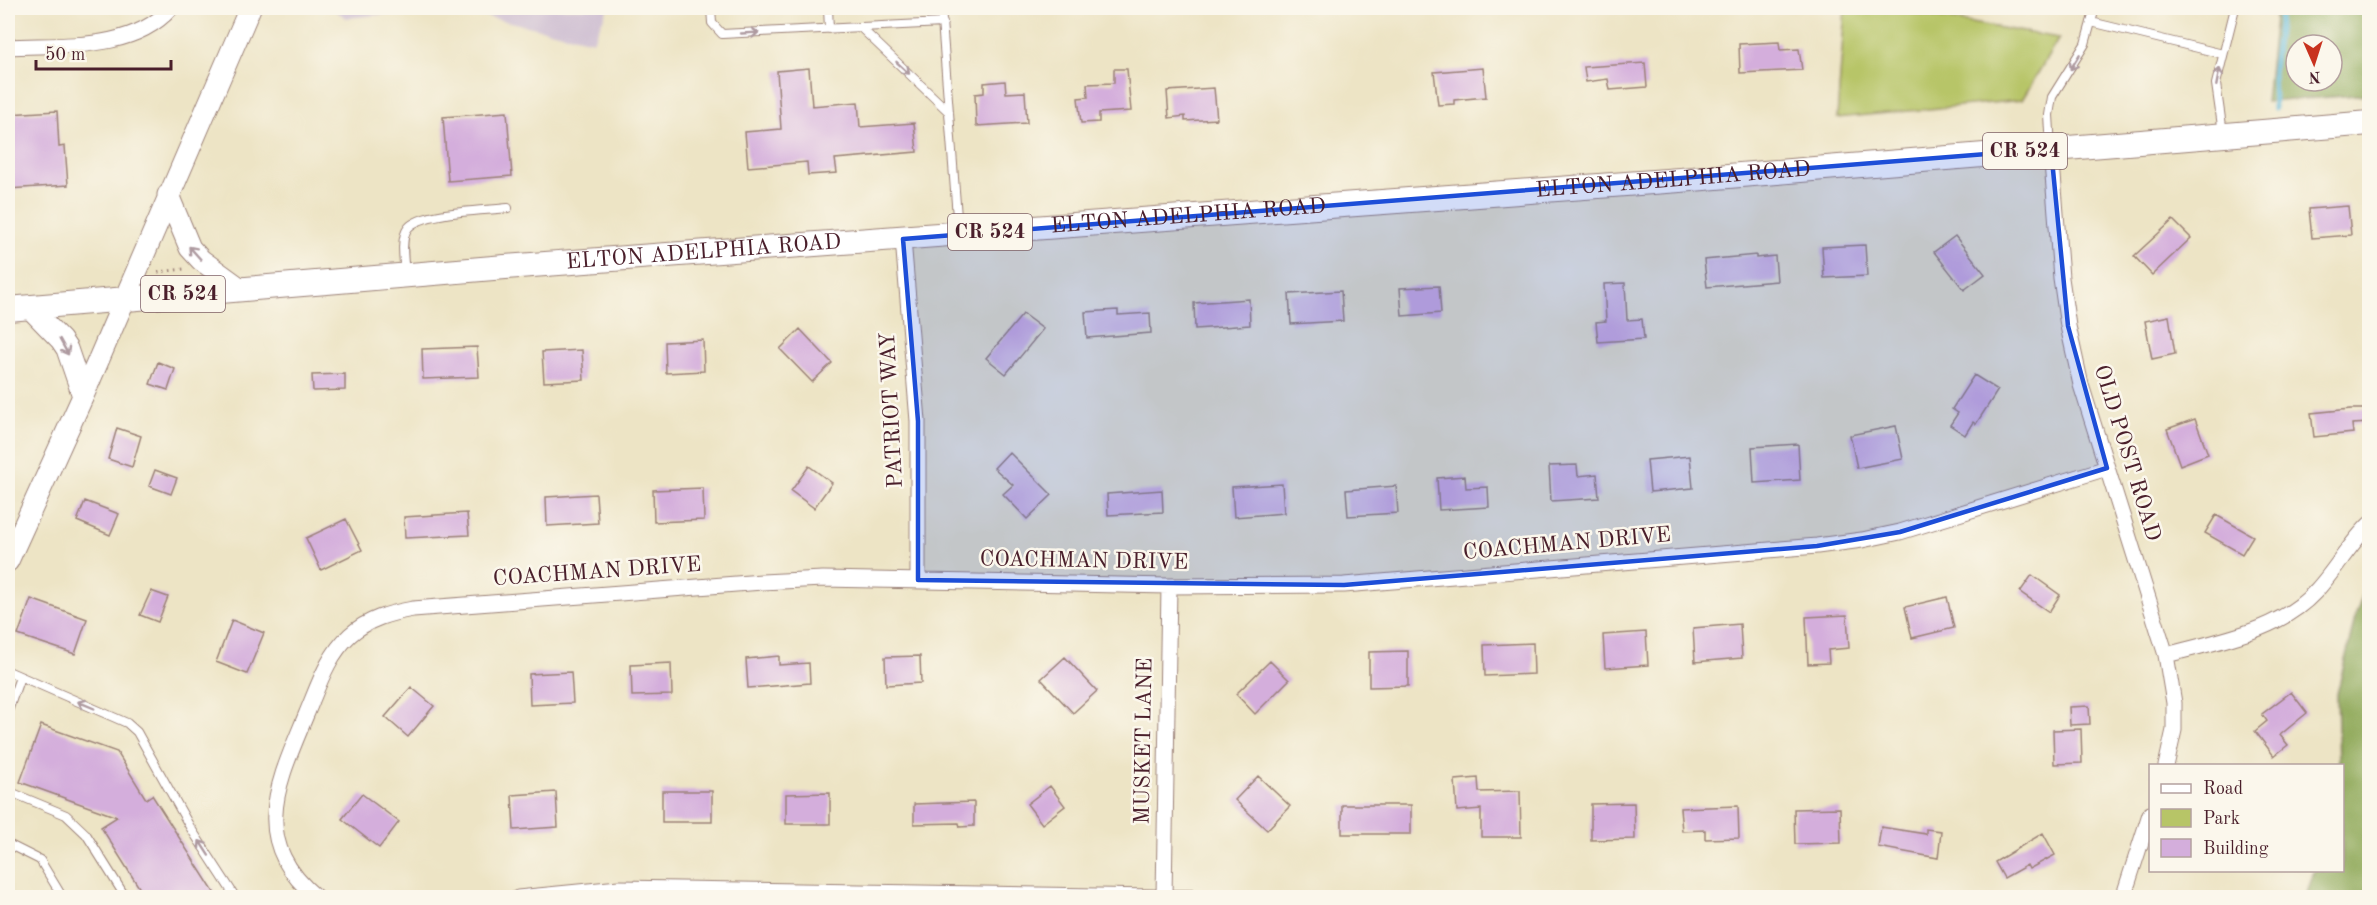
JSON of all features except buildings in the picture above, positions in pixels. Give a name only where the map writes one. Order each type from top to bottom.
[{"type":"main road","points":[[8,561],[125,299],[250,8]]},
{"type":"main road","name":"ELTON ADELPHIA ROAD","points":[[18,308],[405,275],[1680,180],[2370,123]]},
{"type":"main road","points":[[168,195],[189,248],[201,260],[241,289]]},
{"type":"main road","points":[[18,308],[60,338],[67,349],[82,396]]},
{"type":"street","points":[[8,47],[117,39],[141,31],[171,8]]},
{"type":"street","name":"OLD POST ROAD","points":[[2051,149],[2061,278],[2068,326],[2081,385],[2166,655],[2174,703],[2174,730],[2166,764]]},
{"type":"street","name":"PATRIOT WAY","points":[[903,238],[918,421],[918,580]]},
{"type":"street","name":"COACHMAN DRIVE","points":[[317,897],[297,878],[282,853],[274,812],[276,794],[282,773],[333,656],[351,634],[370,621],[388,614],[413,609],[823,579],[1169,586],[1344,585],[1817,546],[1900,532],[2107,468]]},
{"type":"street","points":[[2166,655],[2265,626],[2288,615],[2317,590],[2356,538],[2370,524]]},
{"type":"street","name":"MUSKET LANE","points":[[1164,897],[1169,586]]},
{"type":"street","points":[[2123,897],[2149,820]]},
{"type":"street","points":[[518,897],[619,888],[1213,897]]},
{"type":"lane","points":[[711,8],[712,23],[722,34],[943,23]]},
{"type":"lane","points":[[828,8],[829,29]]},
{"type":"lane","points":[[942,8],[958,234]]},
{"type":"lane","points":[[2051,149],[2049,115],[2052,97],[2085,44],[2096,8]]},
{"type":"lane","points":[[2224,135],[2216,84],[2235,8]]},
{"type":"lane","points":[[2091,22],[2223,54]]},
{"type":"lane","points":[[860,27],[949,112]]},
{"type":"lane","points":[[405,275],[405,239],[408,228],[412,225],[422,219],[435,216],[508,208]]},
{"type":"lane","points":[[8,671],[127,723],[137,732],[190,827],[236,897]]},
{"type":"lane","points":[[8,711],[20,677]]},
{"type":"lane","points":[[8,791],[66,815],[86,834],[126,897]]},
{"type":"lane","points":[[8,844],[40,860],[63,897]]},
{"type":"path","points":[[156,272],[190,268]]},
{"type":"highlighted area","points":[[2051,149],[2068,326],[2107,468],[1900,532],[1817,546],[1344,585],[918,580],[918,421],[903,239]]},
{"type":"shaded area","points":[[330,8],[449,8],[347,18]]},
{"type":"shaded area","points":[[449,8],[608,8],[593,41]]},
{"type":"green space","points":[[1845,8],[1884,8],[2059,38],[2022,100],[1837,118]]},
{"type":"green space","points":[[2276,8],[2369,8],[2369,94],[2266,102]]},
{"type":"green space","points":[[2369,578],[2369,883],[2365,897],[2306,897],[2314,872],[2344,872],[2344,764],[2339,764],[2337,694],[2356,614]]},
{"type":"waterway","points":[[2274,109],[2273,70],[2281,8]]}]
